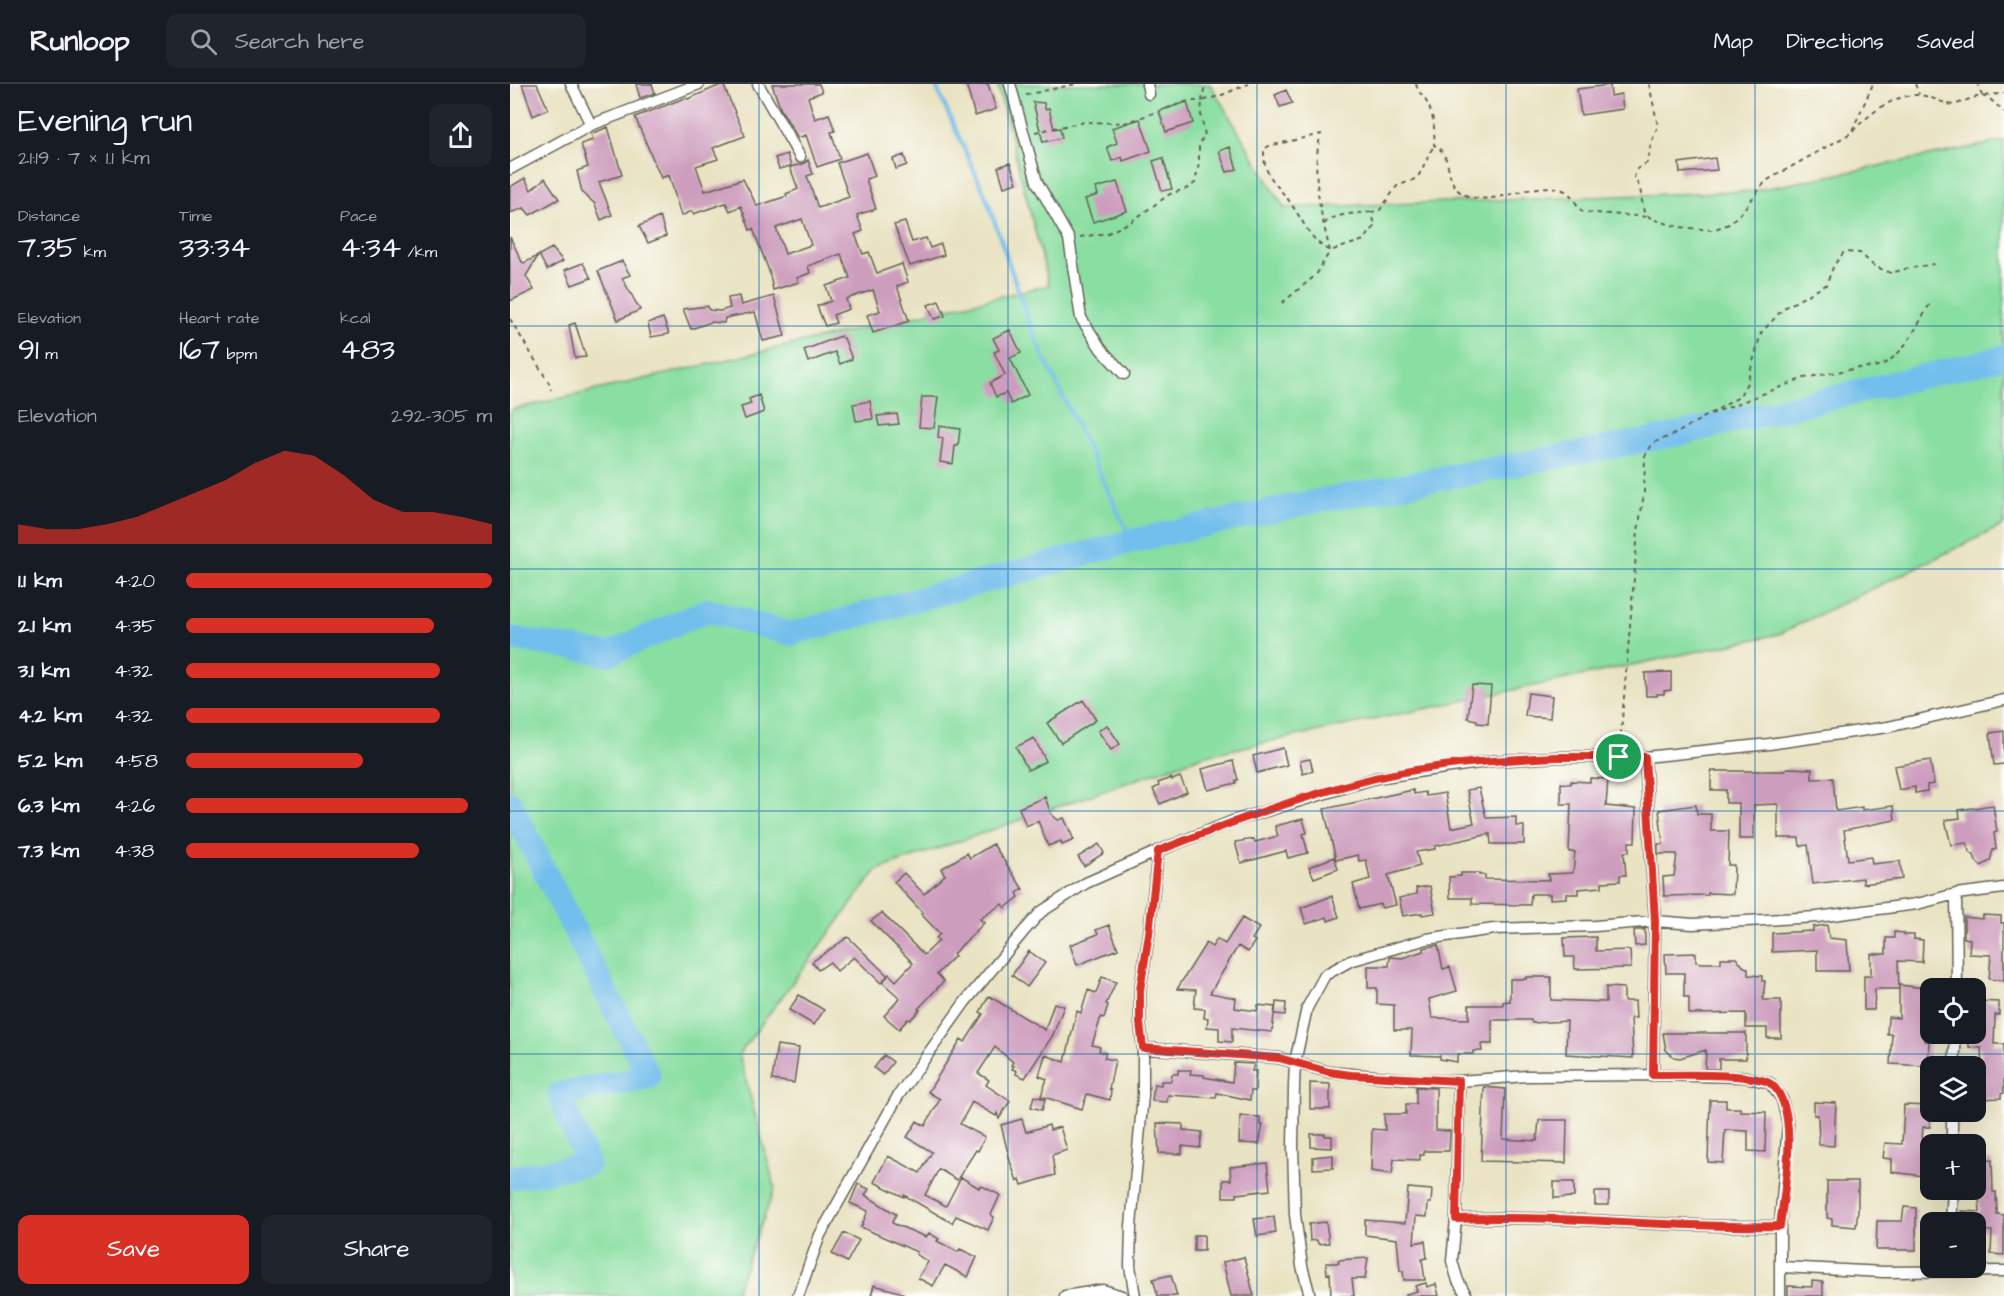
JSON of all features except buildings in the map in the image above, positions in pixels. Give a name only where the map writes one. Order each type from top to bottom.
[{"type":"street","points":[[571,84],[591,125]]},
{"type":"street","points":[[510,169],[591,125],[687,86],[699,84]]},
{"type":"street","points":[[758,84],[800,157]]},
{"type":"street","points":[[1010,84],[1038,183],[1069,239],[1081,318],[1101,349],[1124,374]]},
{"type":"street","points":[[798,1296],[820,1235],[898,1096],[987,974],[1041,912],[1056,900],[1086,883],[1233,821],[1376,778],[1492,761],[1645,757],[1759,745],[1888,727],[2004,700]]},
{"type":"street","points":[[1645,757],[1655,921],[1653,1075]]},
{"type":"street","points":[[1135,1296],[1130,1266],[1131,1226],[1143,1095],[1140,990],[1158,851]]},
{"type":"street","points":[[1311,1296],[1302,1266],[1295,1215],[1293,1146],[1295,1062],[1307,1008],[1325,975],[1350,961],[1453,934],[1494,929],[1595,926],[1655,921],[1693,924],[1817,917],[1917,904],[1956,894],[2004,888]]},
{"type":"street","points":[[1956,894],[1957,978]]},
{"type":"street","points":[[1143,1048],[1279,1058],[1329,1072],[1351,1075],[1459,1081],[1527,1076],[1653,1075],[1746,1077],[1770,1083],[1782,1099],[1788,1124],[1780,1226],[1780,1296]]},
{"type":"street","points":[[1459,1081],[1456,1219],[1452,1261],[1458,1281],[1467,1296]]},
{"type":"street","points":[[1456,1219],[1510,1216],[1741,1227],[1780,1226]]},
{"type":"street","points":[[1781,1267],[1884,1272],[1920,1270]]},
{"type":"street","points":[[1986,1270],[2004,1271]]},
{"type":"street","points":[[1065,1296],[1103,1290],[1122,1296]]},
{"type":"path","points":[[1014,98],[1075,84]]},
{"type":"path","points":[[1069,239],[1108,234],[1132,221],[1170,194],[1195,183],[1199,163],[1199,143],[1204,136],[1201,115],[1205,84]]},
{"type":"path","points":[[1024,134],[1086,122],[1125,123],[1188,100],[1202,101],[1248,84]]},
{"type":"path","points":[[1324,225],[1330,219],[1339,216],[1380,210],[1397,186],[1419,175],[1434,145],[1436,127],[1416,84]]},
{"type":"path","points":[[1648,218],[1644,213],[1640,188],[1634,180],[1634,175],[1637,169],[1648,162],[1651,143],[1658,126],[1649,84]]},
{"type":"path","points":[[1851,134],[1873,84]]},
{"type":"path","points":[[1915,84],[1919,94]]},
{"type":"path","points":[[1978,84],[1982,96]]},
{"type":"path","points":[[1434,145],[1441,148],[1447,157],[1451,182],[1466,196],[1495,198],[1537,188],[1558,188],[1567,192],[1583,212],[1648,218],[1679,227],[1712,230],[1729,224],[1766,181],[1851,134],[1867,117],[1903,97],[1919,94],[1954,105],[1972,98],[2004,93]]},
{"type":"path","points":[[1982,96],[1989,98],[2004,112]]},
{"type":"path","points":[[1321,134],[1316,152],[1324,225],[1330,252],[1313,237],[1272,178],[1267,170],[1264,149],[1321,134]]},
{"type":"path","points":[[1282,303],[1316,275],[1330,252],[1364,240],[1375,226],[1372,212]]},
{"type":"path","points":[[1619,757],[1638,531],[1644,493],[1645,456],[1653,443],[1677,433],[1739,397],[1747,383],[1761,333],[1784,308],[1826,285],[1834,265],[1844,252],[1860,253],[1874,266],[1891,273],[1905,268],[1934,264]]},
{"type":"path","points":[[1703,417],[1804,378],[1864,367],[1874,368],[1885,364],[1893,359],[1904,345],[1930,304]]},
{"type":"path","points":[[510,319],[551,390]]},
{"type":"green space","points":[[997,84],[1210,84],[1284,208],[1753,191],[2004,141],[2004,525],[1779,634],[1206,755],[877,870],[739,1054],[775,1188],[734,1296],[510,1296],[510,410],[1049,285]]},
{"type":"waterway","points":[[935,84],[986,197],[1034,336],[1132,541]]},
{"type":"waterway","points":[[510,638],[609,654],[707,610],[791,634],[1132,541],[1302,504],[1670,436],[2004,357]]},
{"type":"waterway","points":[[510,803],[649,1077],[559,1094],[588,1164],[510,1178]]},
{"type":"route","points":[[1557,757],[1619,757],[1645,757],[1655,921],[1653,1075],[1746,1077],[1770,1083],[1782,1099],[1787,1111],[1788,1124],[1780,1226],[1741,1227],[1510,1216],[1456,1219],[1459,1081],[1351,1075],[1329,1072],[1279,1058],[1143,1048],[1140,990],[1158,851],[1233,821],[1376,778],[1492,761],[1557,757]]}]
